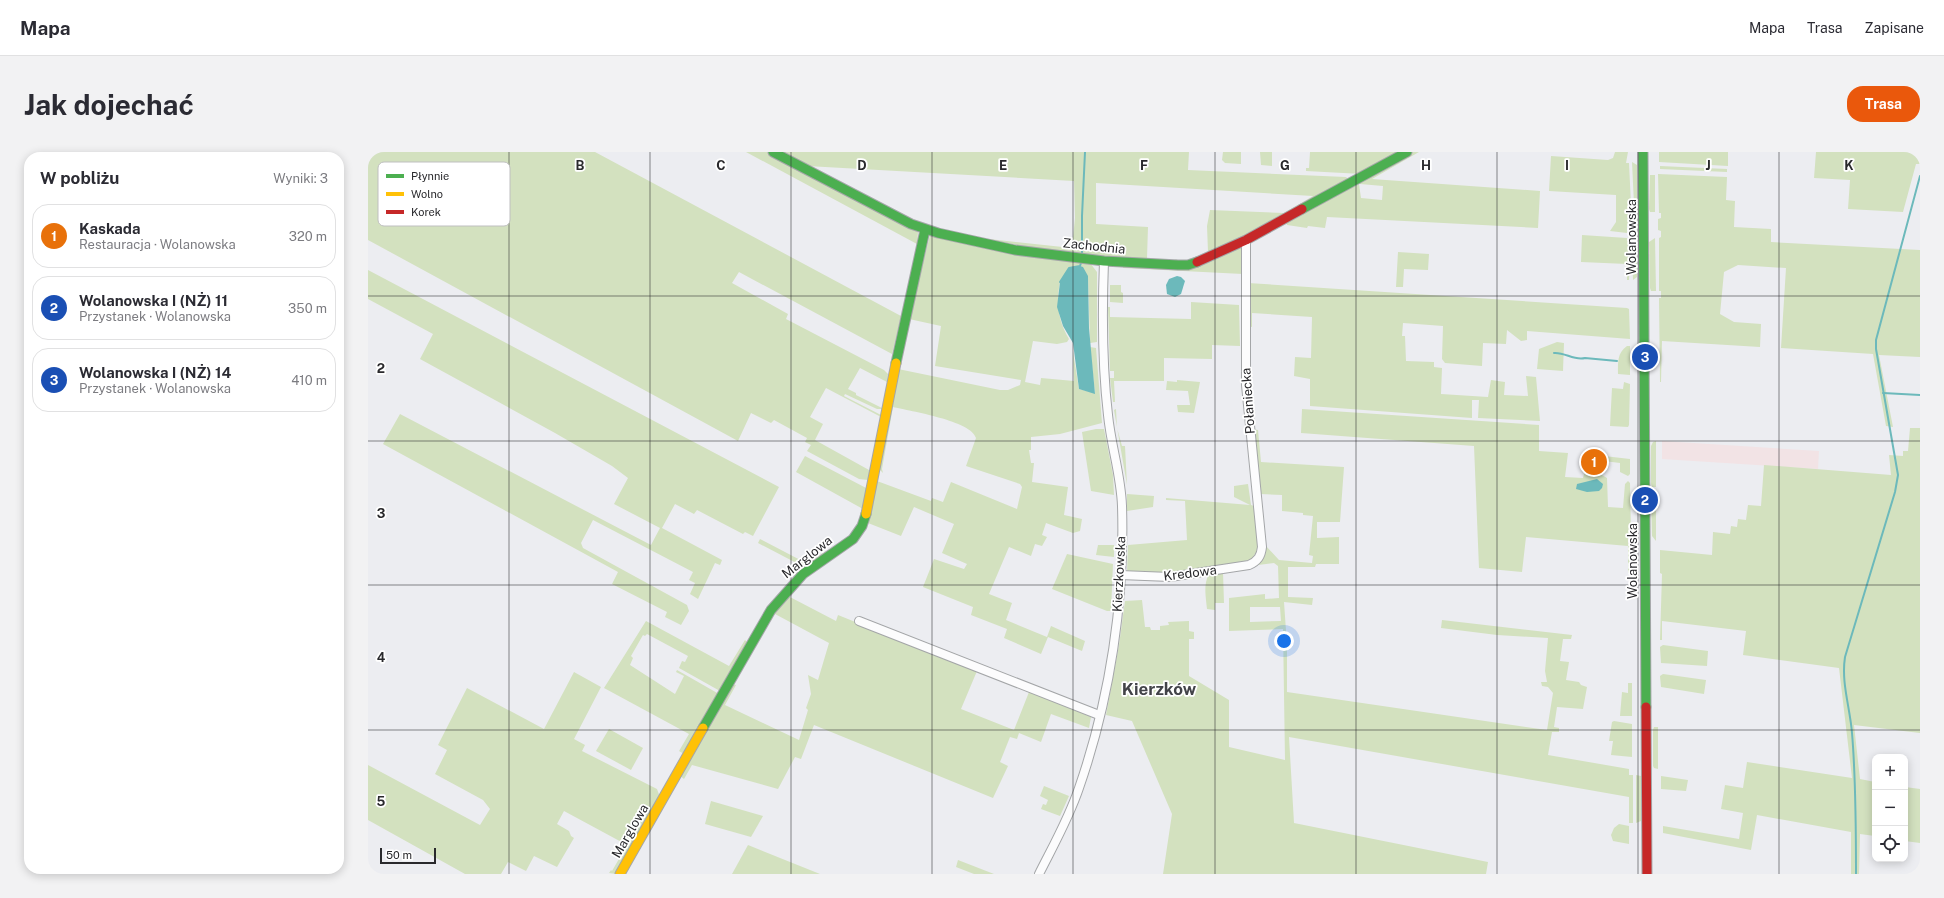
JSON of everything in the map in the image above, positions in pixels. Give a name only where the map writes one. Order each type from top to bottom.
[{"type":"street","name":"Zachodnia","points":[[772,152],[831,184],[925,230],[1003,248],[1104,261],[1188,265],[1246,240],[1407,152]]},
{"type":"street","name":"Wolanowska","points":[[1643,152],[1647,874]]},
{"type":"street","name":"Marglowa","points":[[620,874],[771,610],[803,574],[853,539],[862,526],[869,504],[893,380],[925,230]]},
{"type":"street","name":"Połaniecka","points":[[1246,240],[1246,384],[1262,547],[1258,560]]},
{"type":"street","name":"Kierzkowska","points":[[1039,874],[1077,793],[1099,715],[1115,637],[1120,575],[1121,492],[1109,424],[1103,345],[1104,261]]},
{"type":"street","name":"Kredowa","points":[[1120,575],[1170,577],[1249,564],[1258,560]]},
{"type":"street","points":[[859,621],[1099,715]]},
{"type":"shaded area","points":[[1662,441],[1819,451],[1818,469],[1662,459]]},
{"type":"green space","points":[[368,152],[595,152],[901,316],[892,354],[739,272],[732,283],[788,314],[786,319],[884,370],[888,374],[887,382],[860,368],[848,389],[882,409],[877,409],[845,394],[844,396],[881,415],[881,417],[826,388],[810,417],[823,424],[815,440],[869,470],[873,470],[868,480],[859,479],[807,451],[811,445],[805,442],[807,438],[774,420],[771,423],[751,413],[738,441],[368,240]]},
{"type":"green space","points":[[746,152],[767,152],[918,232],[917,244]]},
{"type":"green space","points":[[779,152],[1189,152],[1188,170],[1346,177],[1348,179],[1347,181],[1211,253],[1187,260],[1208,252],[1207,226],[1210,210],[1284,213],[1313,196],[1096,183],[1096,224],[1148,227],[1147,258],[1172,261],[1177,259],[1175,262],[1055,252],[980,238],[1072,248],[1075,218],[1074,181],[807,166]]},
{"type":"green space","points":[[1223,152],[1241,152],[1241,164],[1225,163],[1222,160]]},
{"type":"green space","points":[[1260,152],[1272,152],[1272,166],[1261,165]]},
{"type":"green space","points":[[1310,152],[1400,152],[1362,174],[1306,171],[1306,168],[1309,168]]},
{"type":"green space","points":[[1412,152],[1419,152],[1372,179],[1540,191],[1538,228],[1327,217],[1325,228],[1308,226],[1307,228],[1287,225],[1286,222],[1359,184],[1361,198],[1382,200],[1383,186],[1360,184],[1360,181]]},
{"type":"green space","points":[[1615,152],[1628,152],[1626,163],[1629,163],[1632,225],[1627,226],[1627,233],[1610,231],[1616,222],[1616,195],[1549,191],[1551,156],[1608,160],[1613,158]]},
{"type":"green space","points":[[1659,152],[1728,152],[1728,166],[1659,162]]},
{"type":"green space","points":[[1816,152],[1920,152],[1920,164],[1916,164],[1903,212],[1848,209],[1850,180],[1814,178]]},
{"type":"green space","points":[[1632,162],[1637,165],[1637,224],[1635,226]]},
{"type":"green space","points":[[1660,166],[1727,169],[1727,172],[1660,169]]},
{"type":"green space","points":[[1658,174],[1727,177],[1726,200],[1735,201],[1734,227],[1771,229],[1771,242],[1920,250],[1920,357],[1879,355],[1893,427],[1886,426],[1873,354],[1781,348],[1786,268],[1738,265],[1724,272],[1720,314],[1734,322],[1761,324],[1760,347],[1662,341],[1660,382],[1659,298],[1661,298],[1661,291],[1659,291],[1659,238],[1661,237],[1661,231],[1658,230],[1658,219],[1661,218],[1661,213],[1659,213]]},
{"type":"green space","points":[[1650,175],[1655,175],[1655,212],[1650,212],[1649,209]]},
{"type":"green space","points":[[930,235],[1090,263],[1097,272],[1097,342],[1090,343],[1088,276],[1060,282],[1058,304],[1060,318],[1069,339],[1067,342],[1057,344],[1033,341],[1025,382],[1040,385],[1041,378],[1074,381],[1073,352],[1079,389],[1095,393],[1090,347],[1096,348],[1102,423],[1060,434],[1031,437],[1031,450],[1029,450],[1031,463],[1034,463],[1032,482],[1068,487],[1064,515],[1082,519],[1080,531],[1073,533],[1046,523],[1042,535],[1047,537],[1042,546],[1035,544],[1031,556],[1009,547],[989,594],[1012,603],[1006,620],[1047,637],[1051,626],[1085,641],[1082,651],[1048,637],[1041,654],[1004,638],[1007,629],[971,615],[973,607],[923,587],[934,559],[964,569],[967,564],[942,553],[954,524],[914,507],[901,536],[868,523],[877,481],[931,501],[932,498],[943,502],[951,482],[1017,509],[1022,487],[1020,484],[966,466],[976,438],[972,432],[964,427],[926,414],[893,407],[882,469],[883,473],[879,469],[898,369],[1000,390],[1008,390],[1020,385],[1021,380],[935,366],[941,326],[909,319]]},
{"type":"green space","points":[[1582,235],[1627,238],[1627,241],[1631,241],[1629,280],[1627,280],[1627,264],[1581,262]]},
{"type":"green space","points":[[1655,238],[1656,291],[1651,291],[1649,242]]},
{"type":"green space","points":[[1635,240],[1637,243],[1637,277],[1633,280],[1632,251]]},
{"type":"green space","points":[[1240,248],[1243,250],[1243,274],[1123,268],[1123,266],[1187,268]]},
{"type":"green space","points":[[1398,252],[1429,254],[1428,270],[1404,269],[1403,287],[1396,287]]},
{"type":"green space","points":[[368,270],[779,487],[753,536],[745,532],[743,534],[697,510],[694,514],[675,504],[662,528],[722,560],[720,565],[715,563],[698,599],[690,594],[695,583],[689,580],[693,572],[593,520],[581,543],[583,548],[687,605],[689,611],[681,625],[665,617],[667,612],[612,584],[618,572],[383,444],[400,414],[651,545],[660,528],[614,504],[628,478],[612,466],[420,359],[433,334],[368,299]]},
{"type":"green space","points":[[1248,283],[1627,308],[1629,309],[1630,339],[1527,331],[1527,340],[1521,341],[1507,330],[1506,344],[1483,343],[1482,366],[1445,363],[1442,359],[1443,326],[1403,323],[1402,336],[1405,336],[1406,361],[1434,362],[1434,367],[1442,368],[1441,394],[1488,397],[1491,380],[1505,382],[1504,395],[1528,396],[1526,376],[1536,377],[1540,421],[1478,418],[1479,400],[1472,400],[1472,418],[1310,406],[1310,379],[1294,376],[1295,357],[1311,358],[1312,317],[1252,313],[1252,327],[1248,326]]},
{"type":"green space","points":[[1110,285],[1121,285],[1123,303],[1110,302]]},
{"type":"green space","points":[[1191,302],[1239,305],[1240,346],[1212,345],[1212,359],[1164,358],[1164,381],[1114,381],[1115,402],[1113,402],[1110,378],[1114,378],[1114,371],[1110,371],[1108,307],[1110,307],[1110,317],[1191,319]]},
{"type":"green space","points":[[1557,342],[1564,343],[1563,371],[1537,369],[1539,349]]},
{"type":"green space","points":[[1627,346],[1630,346],[1630,375],[1618,374],[1618,362],[1620,355]]},
{"type":"green space","points":[[1177,380],[1200,382],[1194,413],[1178,412],[1177,405],[1190,405],[1188,391],[1166,390],[1167,381],[1177,382]]},
{"type":"green space","points":[[1624,382],[1630,384],[1629,425],[1628,427],[1610,426],[1612,388],[1623,389]]},
{"type":"green space","points":[[1116,409],[1117,427],[1114,410]]},
{"type":"green space","points":[[1302,409],[1539,425],[1539,451],[1568,453],[1565,477],[1583,478],[1584,474],[1602,475],[1607,478],[1608,507],[1623,508],[1625,484],[1628,481],[1630,483],[1631,537],[1628,537],[1628,543],[1631,544],[1631,573],[1628,573],[1628,546],[1526,537],[1522,572],[1479,568],[1474,446],[1301,433]]},
{"type":"green space","points":[[1910,428],[1920,428],[1920,733],[1854,725],[1860,779],[1872,781],[1872,836],[1860,834],[1859,874],[1851,874],[1851,832],[1757,815],[1751,850],[1663,833],[1663,826],[1739,839],[1743,813],[1721,809],[1725,785],[1743,788],[1747,762],[1852,778],[1839,668],[1743,655],[1746,631],[1662,621],[1662,640],[1660,640],[1662,574],[1660,573],[1660,550],[1712,555],[1713,532],[1730,534],[1731,526],[1737,527],[1738,519],[1746,520],[1748,505],[1761,506],[1764,465],[1891,475],[1889,455],[1903,456],[1903,451],[1908,451]]},
{"type":"green space","points":[[1104,429],[1113,475],[1114,495],[1091,491],[1082,432]]},
{"type":"green space","points":[[1117,429],[1122,446],[1125,446],[1127,485]]},
{"type":"green space","points":[[1253,429],[1258,430],[1261,462],[1344,467],[1340,522],[1317,522],[1317,538],[1339,537],[1339,564],[1316,564],[1315,567],[1288,567],[1288,597],[1313,598],[1312,605],[1284,602],[1287,645],[1287,692],[1547,730],[1553,693],[1548,687],[1542,686],[1541,682],[1547,682],[1545,671],[1548,638],[1497,635],[1441,628],[1442,620],[1572,635],[1571,639],[1563,639],[1560,661],[1569,662],[1566,680],[1579,682],[1581,685],[1587,687],[1583,709],[1557,707],[1554,727],[1559,728],[1559,732],[1552,732],[1548,755],[1629,769],[1629,775],[1633,775],[1633,823],[1629,823],[1629,797],[1289,737],[1294,823],[1488,862],[1486,874],[1163,874],[1172,814],[1132,721],[1106,715],[1119,645],[1125,601],[1142,600],[1145,627],[1150,627],[1151,630],[1160,630],[1160,626],[1169,625],[1168,622],[1189,621],[1189,631],[1194,632],[1194,639],[1189,639],[1189,676],[1229,700],[1229,747],[1285,760],[1283,629],[1229,631],[1229,598],[1265,594],[1265,599],[1279,598],[1278,566],[1274,563],[1258,565],[1265,555],[1266,546],[1279,560],[1312,563],[1313,556],[1309,555],[1313,516],[1303,515],[1303,513],[1282,511],[1282,495],[1260,494]],"holes":[[[1250,607],[1280,607],[1281,621],[1250,622]]]},
{"type":"green space","points":[[1656,441],[1656,487],[1652,487],[1651,446],[1653,442]]},
{"type":"green space","points":[[805,456],[868,489],[867,504],[862,517],[859,523],[851,535],[846,540],[856,527],[863,509],[796,472]]},
{"type":"green space","points":[[1604,456],[1630,459],[1630,474],[1628,476],[1620,472],[1620,463],[1604,461]]},
{"type":"green space","points":[[1248,484],[1251,505],[1254,506],[1258,527],[1257,549],[1255,555],[1250,560],[1177,573],[1151,574],[1127,572],[1128,545],[1187,540],[1185,501],[1166,500],[1166,498],[1250,505],[1234,497],[1234,486]]},
{"type":"green space","points":[[1127,494],[1154,496],[1153,507],[1127,511]]},
{"type":"green space","points":[[1653,494],[1656,494],[1656,541],[1652,536],[1651,497]]},
{"type":"green space","points":[[760,539],[806,563],[840,543],[804,567],[758,543]]},
{"type":"green space","points":[[1098,545],[1114,545],[1114,557],[1096,555]]},
{"type":"green space","points":[[1067,554],[1113,564],[1111,611],[1107,611],[1052,589]]},
{"type":"green space","points":[[1223,572],[1224,603],[1215,603],[1215,610],[1207,609],[1205,591],[1207,578],[1209,574]]},
{"type":"green space","points":[[788,596],[836,621],[838,615],[977,671],[961,709],[1014,730],[1029,692],[1091,717],[1089,728],[1051,714],[1041,742],[1019,733],[1017,739],[1010,737],[1000,762],[1008,766],[993,798],[814,725],[801,759],[795,757],[778,789],[692,765],[684,779],[679,775],[731,684],[736,685],[725,705],[799,740],[808,710],[806,708],[811,694],[808,675],[818,680],[829,643],[775,614],[770,616]]},
{"type":"green space","points":[[646,621],[729,666],[745,640],[747,642],[720,691],[679,668],[682,661],[685,662],[688,656],[647,634],[645,636],[643,635],[631,656],[633,658],[630,665],[675,694],[684,676],[676,672],[677,670],[719,694],[684,754],[679,751],[689,734],[604,688]]},
{"type":"green space","points":[[1663,645],[1708,651],[1707,666],[1661,663],[1660,647]]},
{"type":"green space","points":[[574,672],[601,687],[574,739],[585,745],[582,751],[657,789],[660,797],[616,874],[609,873],[611,870],[612,871],[627,845],[564,811],[557,824],[569,831],[571,836],[574,838],[557,867],[534,856],[526,871],[508,862],[501,874],[465,874],[368,820],[368,765],[480,825],[490,809],[483,800],[435,774],[447,750],[438,745],[467,688],[544,729]]},
{"type":"green space","points":[[1663,674],[1706,680],[1704,694],[1661,687],[1660,676]]},
{"type":"green space","points":[[1628,683],[1632,683],[1632,716],[1620,716],[1622,692],[1628,693]]},
{"type":"green space","points":[[1612,722],[1632,724],[1632,757],[1611,755],[1613,741],[1609,741]]},
{"type":"green space","points":[[1654,727],[1658,727],[1658,769],[1654,768],[1653,766]]},
{"type":"green space","points":[[609,729],[643,748],[631,770],[596,751]]},
{"type":"green space","points":[[1636,775],[1641,776],[1641,821],[1636,823]]},
{"type":"green space","points":[[1661,776],[1688,780],[1686,791],[1661,789]]},
{"type":"green space","points":[[1044,786],[1069,796],[1060,816],[1041,809],[1043,804],[1046,805],[1048,800],[1040,796]]},
{"type":"green space","points":[[1908,787],[1920,789],[1920,843],[1908,841]]},
{"type":"green space","points":[[711,801],[763,816],[751,837],[705,824]]},
{"type":"green space","points":[[1619,824],[1629,826],[1629,844],[1613,841],[1611,835],[1614,828]]},
{"type":"green space","points":[[748,845],[820,874],[732,874]]},
{"type":"green space","points":[[958,860],[994,874],[974,874],[956,867]]},
{"type":"water","points":[[1080,266],[1083,267],[1088,276],[1089,328],[1095,394],[1079,389],[1073,343],[1063,326],[1057,307],[1060,282],[1069,268]]},
{"type":"water","points":[[1177,276],[1181,277],[1185,281],[1181,294],[1175,297],[1167,294],[1166,285],[1169,279]]},
{"type":"water","points":[[1597,479],[1603,484],[1599,491],[1587,492],[1576,489],[1577,484]]},
{"type":"waterway","points":[[1082,254],[1085,152]]},
{"type":"waterway","points":[[1856,874],[1856,804],[1853,751],[1844,667],[1845,657],[1895,492],[1898,475],[1876,349],[1876,340],[1920,176]]},
{"type":"waterway","points":[[1060,282],[1069,268],[1080,266],[1081,263]]},
{"type":"waterway","points":[[1554,353],[1581,359],[1585,358],[1617,361]]},
{"type":"waterway","points":[[1883,393],[1920,395]]},
{"type":"traffic: fast","points":[[773,152],[911,224],[938,233],[1015,250],[1104,261],[1178,265],[1188,265],[1197,262]]},
{"type":"traffic: fast","points":[[1302,209],[1407,152]]},
{"type":"traffic: fast","points":[[1643,152],[1646,707]]},
{"type":"traffic: fast","points":[[896,363],[925,230]]},
{"type":"traffic: fast","points":[[703,728],[771,610],[803,574],[853,539],[862,526],[866,514]]},
{"type":"traffic: slow","points":[[866,514],[896,363]]},
{"type":"traffic: slow","points":[[620,874],[703,728]]},
{"type":"traffic: jam","points":[[1197,262],[1246,240],[1302,209]]},
{"type":"traffic: jam","points":[[1646,707],[1647,874]]},
{"type":"place","name":"Wolanowska I (NŻ) 14","points":[[1645,357]]},
{"type":"place","name":"Kaskada","points":[[1594,462]]},
{"type":"place","name":"Wolanowska I (NŻ) 11","points":[[1645,500]]},
{"type":"district","name":"Kierzków","points":[[1159,689]]}]
